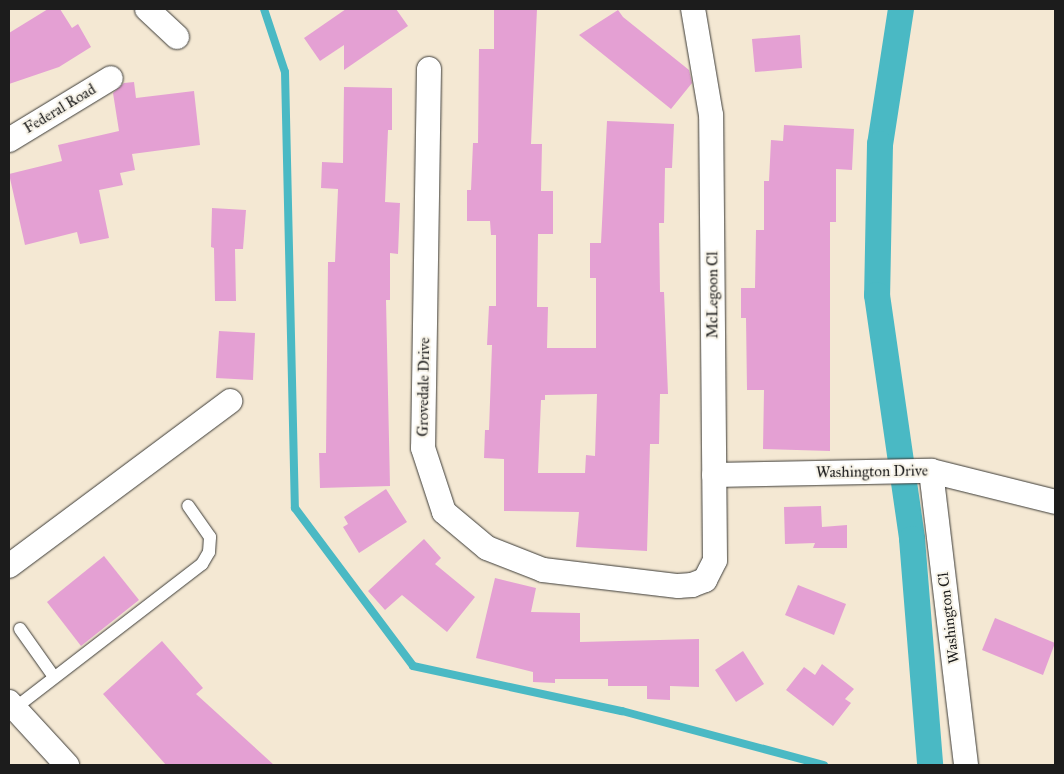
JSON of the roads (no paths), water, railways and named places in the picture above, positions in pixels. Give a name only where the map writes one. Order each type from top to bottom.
[{"type":"street","points":[[147,9],[177,37]]},
{"type":"street","name":"McLegoon Cl","points":[[693,9],[711,115],[715,560],[705,580]]},
{"type":"street","name":"Grovedale Drive","points":[[429,69],[423,448],[444,512],[487,548],[543,570],[678,586],[705,580]]},
{"type":"street","name":"Federal Road","points":[[9,140],[111,78]]},
{"type":"street","points":[[9,566],[230,401]]},
{"type":"street","name":"Washington Drive","points":[[714,475],[931,471],[1055,502]]},
{"type":"street","name":"Washington Cl","points":[[931,471],[966,765]]},
{"type":"street","points":[[12,705],[67,765]]},
{"type":"lane","points":[[12,705],[54,677],[202,564],[210,552],[210,537],[188,506]]},
{"type":"lane","points":[[20,629],[54,677]]},
{"type":"waterway","points":[[264,9],[285,72],[295,508],[413,666],[622,711],[824,765]]},
{"type":"waterway","points":[[901,9],[880,144],[877,295],[912,539],[930,765]]}]
